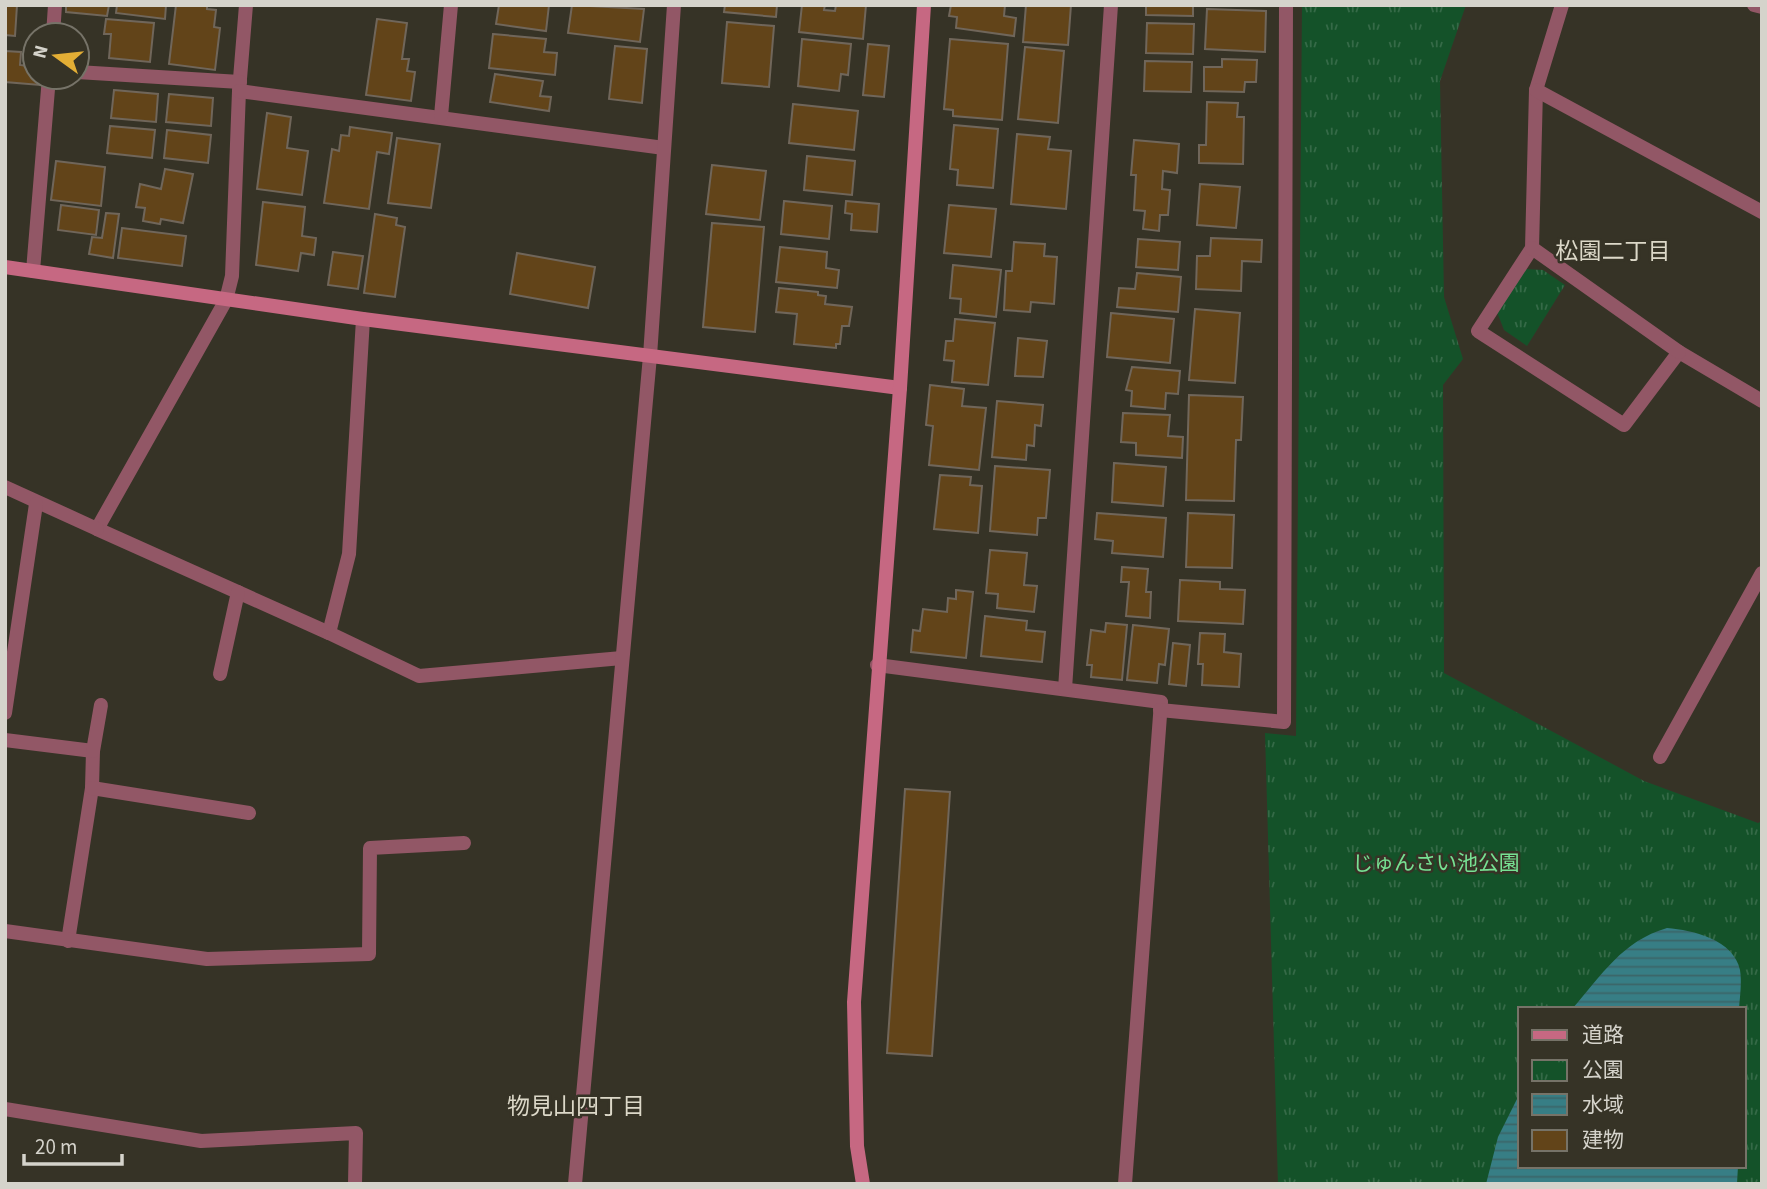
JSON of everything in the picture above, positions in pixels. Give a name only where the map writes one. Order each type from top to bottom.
[{"type":"street","points":[[97,529],[226,300],[232,276],[239,86],[246,5]]},
{"type":"street","points":[[441,116],[451,5]]},
{"type":"street","points":[[575,1184],[650,356],[674,5]]},
{"type":"street","points":[[863,1184],[857,1146],[854,1002],[877,665],[900,388],[924,5]]},
{"type":"street","points":[[1065,689],[1111,5]]},
{"type":"street","points":[[1160,710],[1283,722],[1286,5]]},
{"type":"street","points":[[1562,5],[1536,90],[1532,247],[1478,331],[1624,425],[1679,352]]},
{"type":"street","points":[[1754,5],[1762,7]]},
{"type":"street","points":[[91,73],[239,86],[664,148]]},
{"type":"street","points":[[1536,90],[1762,212]]},
{"type":"street","points":[[33,271],[49,91]]},
{"type":"street","points":[[1532,247],[1679,352],[1762,401]]},
{"type":"street","points":[[5,267],[363,319],[900,388]]},
{"type":"street","points":[[329,633],[349,554],[363,319]]},
{"type":"street","points":[[5,487],[36,504],[238,592],[419,676],[622,658]]},
{"type":"street","points":[[5,713],[36,504]]},
{"type":"street","points":[[1660,757],[1762,573]]},
{"type":"street","points":[[220,674],[238,592]]},
{"type":"street","points":[[877,665],[1161,702],[1125,1184]]},
{"type":"street","points":[[68,941],[92,788],[93,751],[101,705]]},
{"type":"street","points":[[5,740],[93,751]]},
{"type":"street","points":[[92,788],[249,813]]},
{"type":"street","points":[[5,931],[207,959],[369,954],[370,848],[464,843]]},
{"type":"street","points":[[5,1109],[201,1141],[356,1133],[355,1184]]},
{"type":"green space","name":"じゅんさい池公園","points":[[1302,5],[1466,5],[1440,81],[1444,297],[1463,359],[1443,385],[1444,673],[1644,781],[1758,823],[1762,821],[1762,1184],[1278,1184],[1265,733],[1296,736]]},
{"type":"green space","points":[[1526,269],[1543,270],[1565,285],[1527,346],[1504,330],[1497,312]]},
{"type":"water","points":[[1667,928],[1689,931],[1711,939],[1730,951],[1740,970],[1739,1007],[1574,1007],[1625,950],[1651,934]]},
{"type":"water","points":[[1518,1097],[1518,1168],[1738,1168],[1737,1184],[1486,1184],[1498,1137]]},
{"type":"building","points":[[5,5],[17,5],[15,36],[5,35]]},
{"type":"building","points":[[66,5],[109,5],[107,16],[66,12]]},
{"type":"building","points":[[117,5],[166,5],[165,19],[116,13]]},
{"type":"building","points":[[176,5],[207,5],[207,9],[216,10],[214,27],[220,28],[215,70],[169,64]]},
{"type":"building","points":[[499,5],[549,5],[546,31],[496,24]]},
{"type":"building","points":[[572,5],[644,9],[640,42],[568,33]]},
{"type":"building","points":[[725,5],[777,5],[776,17],[724,12]]},
{"type":"building","points":[[802,5],[825,5],[824,10],[835,11],[836,5],[866,5],[863,39],[799,32]]},
{"type":"building","points":[[951,5],[1005,5],[1004,16],[1016,18],[1014,36],[956,28],[957,17],[949,16]]},
{"type":"building","points":[[1026,5],[1071,5],[1068,45],[1023,42]]},
{"type":"building","points":[[1146,5],[1193,5],[1193,16],[1146,15]]},
{"type":"building","points":[[1207,9],[1266,11],[1265,52],[1205,49]]},
{"type":"building","points":[[106,19],[154,23],[150,62],[109,58],[111,34],[104,34]]},
{"type":"building","points":[[377,19],[407,23],[402,59],[409,59],[407,71],[415,72],[411,101],[366,95]]},
{"type":"building","points":[[727,22],[774,26],[769,87],[722,83]]},
{"type":"building","points":[[1147,23],[1194,24],[1193,54],[1146,53]]},
{"type":"building","points":[[493,34],[546,39],[544,52],[557,53],[555,75],[489,68]]},
{"type":"building","points":[[802,39],[851,44],[848,75],[841,74],[839,91],[798,86]]},
{"type":"building","points":[[950,39],[1008,44],[1002,120],[953,116],[953,110],[944,109]]},
{"type":"building","points":[[868,44],[889,46],[884,97],[863,95]]},
{"type":"building","points":[[615,46],[647,49],[642,103],[609,99]]},
{"type":"building","points":[[1025,47],[1064,51],[1058,123],[1018,119]]},
{"type":"building","points":[[5,51],[21,52],[21,83],[5,82]]},
{"type":"building","points":[[1222,59],[1257,60],[1256,82],[1245,82],[1244,92],[1204,91],[1204,67],[1222,67]]},
{"type":"building","points":[[1145,61],[1192,62],[1191,92],[1144,91]]},
{"type":"building","points":[[495,74],[543,81],[540,96],[551,97],[549,111],[490,102]]},
{"type":"building","points":[[114,90],[158,94],[156,122],[111,118]]},
{"type":"building","points":[[169,94],[213,98],[211,126],[166,122]]},
{"type":"building","points":[[1207,102],[1238,103],[1237,117],[1244,117],[1243,164],[1199,163],[1199,145],[1206,145]]},
{"type":"building","points":[[793,104],[858,111],[854,150],[789,143]]},
{"type":"building","points":[[267,113],[291,117],[287,148],[308,151],[302,195],[257,189]]},
{"type":"building","points":[[954,125],[998,129],[993,188],[957,185],[958,170],[950,169]]},
{"type":"building","points":[[110,126],[155,130],[152,158],[107,153]]},
{"type":"building","points":[[350,127],[392,133],[389,154],[377,152],[369,209],[324,203],[332,149],[339,151],[341,135],[349,136]]},
{"type":"building","points":[[167,130],[211,135],[208,163],[164,158]]},
{"type":"building","points":[[1017,134],[1050,137],[1048,149],[1071,151],[1066,209],[1011,204]]},
{"type":"building","points":[[397,138],[440,144],[431,208],[388,203]]},
{"type":"building","points":[[1134,140],[1179,144],[1177,173],[1163,171],[1162,189],[1170,190],[1168,215],[1160,215],[1159,231],[1143,229],[1145,211],[1134,210],[1136,175],[1131,175]]},
{"type":"building","points":[[807,156],[855,161],[852,195],[804,190]]},
{"type":"building","points":[[56,161],[105,167],[101,206],[51,200]]},
{"type":"building","points":[[712,165],[766,171],[760,220],[706,214]]},
{"type":"building","points":[[165,169],[193,174],[183,223],[161,219],[160,224],[143,221],[145,208],[136,207],[140,184],[161,189]]},
{"type":"building","points":[[1200,184],[1240,187],[1236,228],[1197,225]]},
{"type":"building","points":[[784,201],[832,206],[829,239],[781,234]]},
{"type":"building","points":[[846,201],[879,204],[877,232],[851,230],[852,214],[845,213]]},
{"type":"building","points":[[263,202],[305,207],[302,236],[316,238],[314,255],[301,253],[298,271],[256,265]]},
{"type":"building","points":[[61,205],[99,210],[96,235],[58,230]]},
{"type":"building","points":[[949,205],[996,209],[991,257],[944,253]]},
{"type":"building","points":[[106,213],[119,214],[113,258],[89,254],[92,237],[102,238]]},
{"type":"building","points":[[375,214],[397,218],[396,225],[405,227],[395,297],[364,293]]},
{"type":"building","points":[[712,223],[764,227],[755,332],[703,327]]},
{"type":"building","points":[[122,228],[186,236],[182,266],[118,258]]},
{"type":"building","points":[[1211,238],[1262,240],[1261,262],[1242,261],[1241,291],[1196,289],[1197,256],[1210,256]]},
{"type":"building","points":[[1138,239],[1180,242],[1178,270],[1136,267]]},
{"type":"building","points":[[1014,242],[1045,244],[1044,256],[1057,257],[1054,304],[1031,302],[1030,312],[1004,310],[1006,271],[1012,271]]},
{"type":"building","points":[[780,247],[827,252],[826,268],[839,270],[837,288],[776,282]]},
{"type":"building","points":[[333,252],[363,256],[358,289],[328,285]]},
{"type":"building","points":[[517,253],[595,267],[588,308],[510,294]]},
{"type":"building","points":[[953,265],[1001,270],[996,317],[960,313],[961,299],[950,298]]},
{"type":"building","points":[[1137,273],[1181,277],[1178,312],[1117,307],[1119,288],[1135,289]]},
{"type":"building","points":[[779,288],[818,292],[818,295],[826,296],[825,304],[852,307],[849,326],[842,326],[840,344],[836,344],[836,348],[794,344],[797,314],[776,312]]},
{"type":"building","points":[[1195,309],[1240,313],[1235,383],[1189,380]]},
{"type":"building","points":[[1111,313],[1174,319],[1170,363],[1107,357]]},
{"type":"building","points":[[955,319],[995,323],[988,385],[952,382],[954,361],[944,360],[946,341],[953,341]]},
{"type":"building","points":[[1018,338],[1047,341],[1043,377],[1015,376]]},
{"type":"building","points":[[1132,367],[1180,371],[1178,394],[1166,393],[1165,409],[1131,406],[1132,391],[1126,390]]},
{"type":"building","points":[[930,385],[964,389],[962,406],[986,408],[979,470],[929,465],[933,426],[926,425]]},
{"type":"building","points":[[1189,395],[1243,397],[1241,440],[1236,440],[1234,501],[1186,500]]},
{"type":"building","points":[[997,401],[1043,405],[1041,426],[1035,425],[1034,446],[1027,445],[1026,460],[992,457]]},
{"type":"building","points":[[1123,413],[1170,415],[1168,436],[1183,437],[1182,458],[1136,455],[1136,443],[1121,442]]},
{"type":"building","points":[[1114,463],[1166,467],[1163,506],[1112,502]]},
{"type":"building","points":[[995,466],[1050,470],[1046,518],[1038,518],[1037,535],[990,531]]},
{"type":"building","points":[[940,475],[971,477],[970,485],[982,486],[978,533],[934,529]]},
{"type":"building","points":[[1097,513],[1166,518],[1163,557],[1112,553],[1113,541],[1095,539]]},
{"type":"building","points":[[1188,513],[1234,515],[1232,568],[1186,567]]},
{"type":"building","points":[[990,550],[1027,553],[1024,585],[1037,586],[1034,612],[997,608],[998,594],[986,593]]},
{"type":"building","points":[[1122,567],[1148,569],[1146,592],[1151,592],[1150,618],[1126,616],[1129,582],[1121,582]]},
{"type":"building","points":[[1180,580],[1220,582],[1220,589],[1245,590],[1243,624],[1178,621]]},
{"type":"building","points":[[956,590],[973,592],[966,658],[911,652],[913,630],[920,631],[923,609],[947,612],[948,598],[956,599]]},
{"type":"building","points":[[985,616],[1027,621],[1026,630],[1045,632],[1042,662],[981,656]]},
{"type":"building","points":[[1106,623],[1127,625],[1122,680],[1091,677],[1092,665],[1087,665],[1091,630],[1105,632]]},
{"type":"building","points":[[1133,625],[1169,629],[1165,665],[1159,664],[1157,683],[1127,680]]},
{"type":"building","points":[[1200,633],[1225,634],[1224,652],[1241,654],[1239,687],[1202,685],[1203,664],[1198,664]]},
{"type":"building","points":[[1173,643],[1190,645],[1186,686],[1169,684]]},
{"type":"building","points":[[905,789],[950,792],[932,1056],[887,1053]]},
{"type":"district","name":"松園二丁目","points":[[1613,251]]},
{"type":"district","name":"物見山四丁目","points":[[576,1106]]}]
